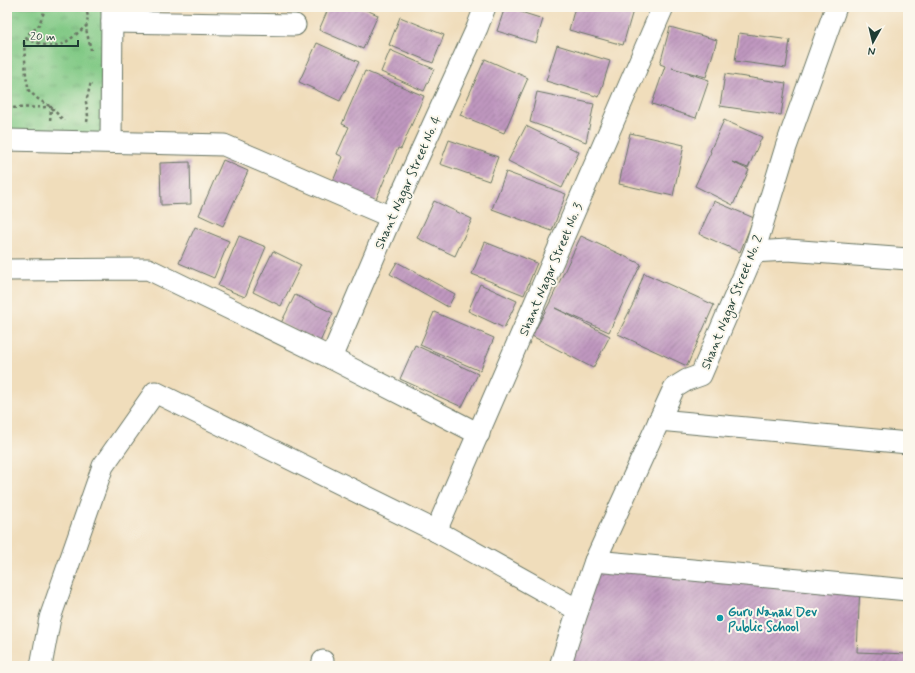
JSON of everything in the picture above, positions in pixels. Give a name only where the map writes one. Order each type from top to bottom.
[{"type":"street","name":"Shant Nagar Street No. 4","points":[[331,358],[391,217],[477,28],[485,7]]},
{"type":"street","name":"Shant Nagar Street No. 3","points":[[436,531],[663,7]]},
{"type":"street","name":"Shant Nagar Street No. 2","points":[[560,666],[595,561],[659,420],[674,388],[687,380],[702,375],[754,252],[786,147],[836,7]]},
{"type":"street","points":[[111,142],[112,14],[295,25]]},
{"type":"street","points":[[7,140],[224,145],[391,217]]},
{"type":"street","points":[[754,252],[788,250],[908,259]]},
{"type":"street","points":[[7,270],[148,269],[331,358],[479,434]]},
{"type":"street","points":[[41,666],[50,618],[103,466],[155,392],[436,531],[578,610]]},
{"type":"street","points":[[659,420],[908,443]]},
{"type":"street","points":[[595,561],[908,590]]},
{"type":"path","points":[[44,7],[44,12],[38,26],[28,34],[24,43],[26,76],[29,91],[51,107],[65,122]]},
{"type":"path","points":[[85,7],[88,16],[87,26],[92,55]]},
{"type":"path","points":[[26,39],[58,46],[87,26]]},
{"type":"path","points":[[83,126],[87,123],[88,116],[86,102],[91,81]]},
{"type":"path","points":[[7,108],[51,107]]},
{"type":"green space","points":[[7,7],[112,7],[111,142],[7,140]]},
{"type":"building","points":[[329,7],[359,7],[378,15],[363,49],[319,30]]},
{"type":"building","points":[[505,7],[543,19],[536,43],[497,31]]},
{"type":"building","points":[[575,7],[634,7],[623,45],[569,30]]},
{"type":"building","points":[[400,17],[444,35],[433,63],[389,45]]},
{"type":"building","points":[[670,27],[717,40],[706,77],[672,68],[709,80],[696,118],[652,104],[665,66],[660,64]]},
{"type":"building","points":[[739,33],[790,40],[786,68],[735,61]]},
{"type":"building","points":[[317,43],[359,62],[340,101],[299,82]]},
{"type":"building","points":[[557,45],[610,61],[599,97],[546,81]]},
{"type":"building","points":[[390,50],[434,69],[424,91],[381,72]]},
{"type":"building","points":[[485,59],[528,78],[504,133],[460,115]]},
{"type":"building","points":[[365,71],[424,96],[401,149],[398,148],[374,204],[331,186],[343,157],[337,154],[349,127],[342,124]]},
{"type":"building","points":[[725,74],[786,83],[781,115],[720,106]]},
{"type":"building","points":[[537,92],[594,104],[586,142],[530,122]]},
{"type":"building","points":[[724,120],[762,137],[748,168],[732,162],[749,170],[733,205],[695,186]]},
{"type":"building","points":[[526,126],[579,152],[562,188],[508,161]]},
{"type":"building","points":[[630,133],[684,145],[673,196],[619,184]]},
{"type":"building","points":[[449,140],[498,157],[489,181],[440,164]]},
{"type":"building","points":[[223,160],[248,171],[223,226],[199,215]]},
{"type":"building","points":[[190,162],[191,204],[161,205],[160,163]]},
{"type":"building","points":[[506,172],[566,194],[552,231],[492,209]]},
{"type":"building","points":[[434,201],[472,219],[455,256],[417,238]]},
{"type":"building","points":[[714,201],[754,218],[740,252],[699,234]]},
{"type":"building","points":[[195,227],[229,241],[214,278],[179,263]]},
{"type":"building","points":[[239,236],[266,247],[245,297],[218,286]]},
{"type":"building","points":[[581,236],[641,264],[609,332],[555,308],[610,336],[593,368],[532,336]]},
{"type":"building","points":[[485,242],[537,263],[524,295],[472,274]]},
{"type":"building","points":[[273,251],[301,265],[281,306],[253,292]]},
{"type":"building","points":[[397,262],[455,294],[448,307],[390,274]]},
{"type":"building","points":[[644,273],[714,305],[687,366],[618,334],[634,302]]},
{"type":"building","points":[[480,284],[517,301],[504,328],[468,311]]},
{"type":"building","points":[[295,295],[333,313],[320,342],[281,323]]},
{"type":"building","points":[[434,312],[494,338],[480,371],[420,345]]},
{"type":"building","points":[[415,345],[478,374],[462,407],[400,379]]},
{"type":"building","name":"Guru Nanak Dev Public School","points":[[595,561],[860,585],[857,652],[908,654],[908,666],[570,666]]},
{"type":"place","name":"Guru Nanak Dev Public School","points":[[720,618]]}]
